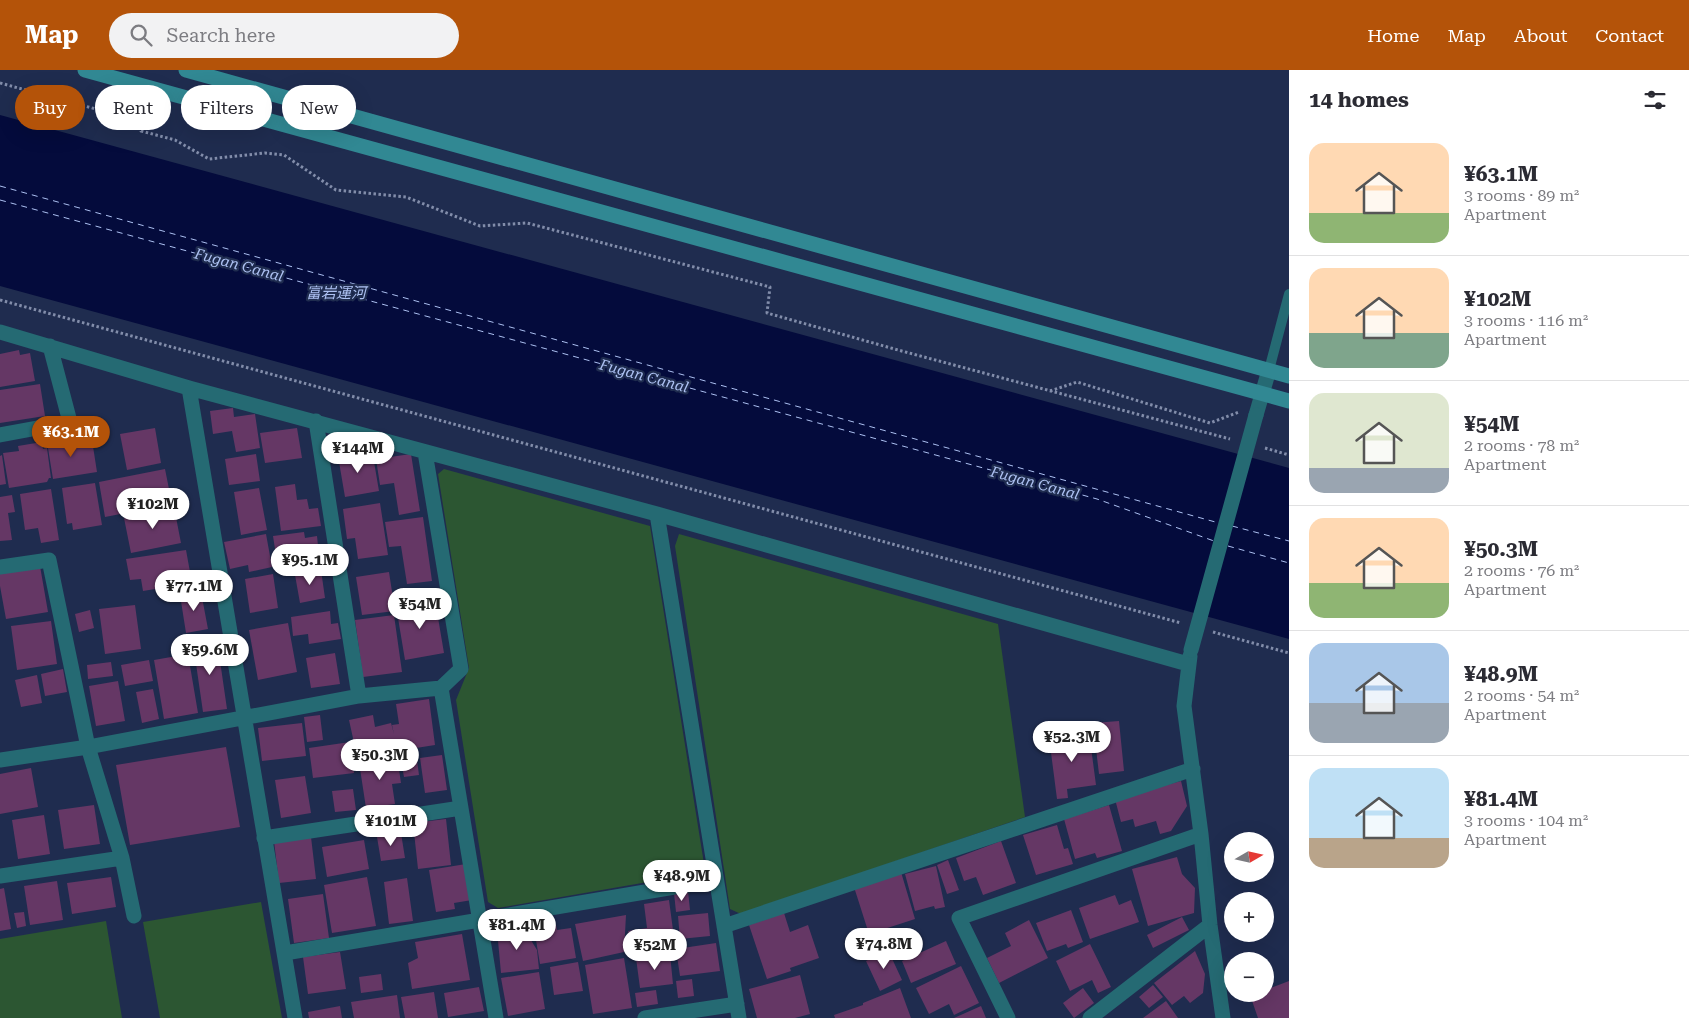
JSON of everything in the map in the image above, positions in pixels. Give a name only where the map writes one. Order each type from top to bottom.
[{"type":"street","points":[[85,70],[1289,401]]},
{"type":"street","points":[[186,70],[1289,376]]},
{"type":"street","points":[[0,332],[189,388],[1190,657]]},
{"type":"street","points":[[0,434],[70,422],[50,346]]},
{"type":"street","points":[[1223,1018],[1184,706],[1190,657],[1269,370]]},
{"type":"street","points":[[189,388],[295,1018]]},
{"type":"street","points":[[316,421],[359,696]]},
{"type":"street","points":[[0,760],[88,747],[359,696],[441,688],[460,669],[425,452]]},
{"type":"street","points":[[644,1018],[738,1011],[657,514]]},
{"type":"street","points":[[0,567],[49,560],[88,747],[122,858],[134,916]]},
{"type":"street","points":[[441,688],[496,1018]]},
{"type":"street","points":[[724,926],[1193,769]]},
{"type":"street","points":[[264,838],[461,808]]},
{"type":"street","points":[[1008,1018],[959,918],[1201,834]]},
{"type":"street","points":[[0,876],[122,858]]},
{"type":"street","points":[[285,953],[716,880]]},
{"type":"street","points":[[1090,1018],[1210,925]]},
{"type":"lane","points":[[1269,370],[1289,294]]},
{"type":"path","points":[[0,83],[140,121],[141,131],[175,140],[209,159],[265,153],[284,155],[336,190],[406,197],[480,226],[527,223],[770,287],[767,313],[1049,391],[1232,439]]},
{"type":"path","points":[[0,300],[1183,624]]},
{"type":"path","points":[[1049,391],[1077,382],[1210,423],[1237,412],[1257,412]]},
{"type":"path","points":[[1260,447],[1289,455]]},
{"type":"path","points":[[1212,632],[1289,653]]},
{"type":"green space","points":[[444,469],[650,526],[705,870],[694,874],[498,908],[488,902],[456,700],[469,668],[438,474]]},
{"type":"green space","points":[[679,534],[998,624],[1025,817],[741,914],[730,909],[675,546]]},
{"type":"green space","points":[[261,902],[282,1018],[160,1018],[143,922]]},
{"type":"green space","points":[[106,921],[122,1018],[0,1018],[0,939]]},
{"type":"water","name":"富岩運河","points":[[0,115],[15,119],[15,130],[55,130],[1289,468],[1289,639],[0,286]]},
{"type":"building","points":[[19,350],[20,355],[30,353],[35,381],[0,387],[0,354]]},
{"type":"building","points":[[40,384],[45,416],[0,423],[0,390]]},
{"type":"building","points":[[233,408],[234,417],[255,414],[260,448],[236,452],[232,431],[213,434],[210,411]]},
{"type":"building","points":[[155,428],[161,463],[127,470],[120,434]]},
{"type":"building","points":[[297,428],[302,458],[265,463],[260,433]]},
{"type":"building","points":[[72,437],[73,443],[92,440],[97,472],[53,479],[47,442]]},
{"type":"building","points":[[42,442],[43,449],[47,448],[51,478],[47,482],[9,488],[3,453],[19,451],[18,446]]},
{"type":"building","points":[[372,450],[379,491],[345,497],[338,456]]},
{"type":"building","points":[[256,454],[260,481],[229,485],[225,459]]},
{"type":"building","points":[[411,454],[420,511],[399,515],[394,483],[380,485],[376,459]]},
{"type":"building","points":[[2,455],[6,484],[0,485],[0,456]]},
{"type":"building","points":[[165,469],[172,504],[105,517],[99,482]]},
{"type":"building","points":[[95,483],[102,525],[73,530],[72,523],[67,524],[62,488]]},
{"type":"building","points":[[295,484],[297,500],[307,499],[309,509],[318,508],[321,526],[281,531],[275,487]]},
{"type":"building","points":[[259,488],[267,530],[241,535],[234,492]]},
{"type":"building","points":[[51,489],[59,540],[41,543],[38,528],[25,530],[20,494]]},
{"type":"building","points":[[12,495],[15,512],[8,513],[12,540],[0,541],[0,497]]},
{"type":"building","points":[[380,503],[388,555],[358,559],[355,538],[347,539],[343,509]]},
{"type":"building","points":[[174,507],[181,543],[131,553],[124,518]]},
{"type":"building","points":[[423,517],[432,581],[407,584],[401,546],[389,547],[385,522]]},
{"type":"building","points":[[304,532],[305,538],[317,536],[320,565],[292,569],[290,561],[277,562],[273,536]]},
{"type":"building","points":[[266,534],[272,567],[249,572],[248,565],[230,569],[224,542]]},
{"type":"building","points":[[186,550],[192,583],[143,591],[141,579],[130,580],[126,559]]},
{"type":"building","points":[[40,566],[48,612],[6,619],[0,586],[0,573]]},
{"type":"building","points":[[321,570],[325,598],[300,603],[295,575]]},
{"type":"building","points":[[389,572],[395,611],[362,615],[356,577]]},
{"type":"building","points":[[273,574],[278,608],[250,613],[245,579]]},
{"type":"building","points":[[201,592],[208,629],[186,633],[180,595]]},
{"type":"building","points":[[435,600],[444,653],[405,660],[396,606]]},
{"type":"building","points":[[135,605],[141,649],[105,654],[99,609]]},
{"type":"building","points":[[90,610],[94,628],[79,632],[75,614]]},
{"type":"building","points":[[330,611],[331,624],[338,623],[341,639],[309,644],[308,634],[293,636],[291,617]]},
{"type":"building","points":[[394,615],[402,672],[363,677],[355,620]]},
{"type":"building","points":[[51,621],[57,664],[17,670],[11,626]]},
{"type":"building","points":[[288,623],[297,672],[258,680],[249,630]]},
{"type":"building","points":[[217,640],[227,709],[203,712],[193,643]]},
{"type":"building","points":[[335,653],[340,684],[311,688],[306,658]]},
{"type":"building","points":[[188,654],[198,713],[164,719],[154,660]]},
{"type":"building","points":[[149,660],[153,681],[125,686],[121,665]]},
{"type":"building","points":[[111,662],[113,676],[88,679],[87,665]]},
{"type":"building","points":[[63,669],[67,692],[45,696],[41,674]]},
{"type":"building","points":[[37,675],[42,703],[21,707],[15,680]]},
{"type":"building","points":[[118,681],[125,721],[96,726],[89,686]]},
{"type":"building","points":[[153,689],[159,719],[142,723],[136,692]]},
{"type":"building","points":[[429,699],[435,745],[397,751],[397,753],[358,761],[349,720],[373,715],[375,727],[391,723],[394,734],[392,725],[399,724],[396,704]]},
{"type":"building","points":[[320,715],[323,740],[307,742],[304,717]]},
{"type":"building","points":[[1119,721],[1124,771],[1099,774],[1093,723]]},
{"type":"building","points":[[302,723],[306,756],[262,761],[258,728]]},
{"type":"building","points":[[1089,732],[1096,785],[1067,789],[1068,798],[1057,799],[1049,737]]},
{"type":"building","points":[[350,742],[354,773],[313,778],[309,748]]},
{"type":"building","points":[[226,747],[240,827],[130,845],[116,765]]},
{"type":"building","points":[[416,753],[419,775],[404,777],[400,755]]},
{"type":"building","points":[[442,755],[447,790],[425,793],[420,758]]},
{"type":"building","points":[[397,756],[401,783],[392,784],[395,804],[366,808],[359,762]]},
{"type":"building","points":[[31,768],[38,807],[0,814],[0,774]]},
{"type":"building","points":[[305,776],[311,813],[281,818],[275,780]]},
{"type":"building","points":[[1181,781],[1187,806],[1171,831],[1160,834],[1156,821],[1135,827],[1133,819],[1121,822],[1115,799]]},
{"type":"building","points":[[353,789],[356,810],[335,812],[332,791]]},
{"type":"building","points":[[94,805],[100,844],[64,849],[58,810]]},
{"type":"building","points":[[1109,805],[1122,851],[1097,858],[1095,853],[1075,859],[1064,819]]},
{"type":"building","points":[[44,815],[50,854],[18,859],[12,820]]},
{"type":"building","points":[[446,819],[451,865],[418,869],[413,823]]},
{"type":"building","points":[[1057,825],[1064,849],[1068,848],[1073,864],[1036,875],[1023,835]]},
{"type":"building","points":[[401,833],[405,858],[381,861],[377,837]]},
{"type":"building","points":[[311,837],[316,879],[279,883],[274,841]]},
{"type":"building","points":[[364,840],[369,869],[327,877],[322,847]]},
{"type":"building","points":[[1001,841],[1016,883],[983,895],[976,877],[964,881],[956,858]]},
{"type":"building","points":[[1177,857],[1182,874],[1195,888],[1194,913],[1148,926],[1132,869]]},
{"type":"building","points":[[948,860],[959,890],[947,894],[937,865]]},
{"type":"building","points":[[466,864],[472,900],[454,903],[455,909],[436,912],[429,870]]},
{"type":"building","points":[[936,866],[945,907],[935,909],[934,906],[915,911],[905,874]]},
{"type":"building","points":[[901,872],[915,919],[869,934],[854,887]]},
{"type":"building","points":[[111,877],[116,907],[72,914],[67,883]]},
{"type":"building","points":[[367,877],[376,926],[332,933],[324,885]]},
{"type":"building","points":[[407,878],[413,921],[389,924],[384,882]]},
{"type":"building","points":[[57,881],[63,920],[30,925],[24,886]]},
{"type":"building","points":[[4,888],[11,929],[0,931],[0,889]]},
{"type":"building","points":[[688,891],[690,910],[676,912],[674,893]]},
{"type":"building","points":[[323,894],[329,938],[294,943],[288,899]]},
{"type":"building","points":[[1115,895],[1119,905],[1131,900],[1139,922],[1090,939],[1079,908]]},
{"type":"building","points":[[669,900],[675,945],[631,951],[628,931],[647,928],[644,904]]},
{"type":"building","points":[[1071,910],[1083,942],[1068,948],[1066,944],[1047,951],[1036,923]]},
{"type":"building","points":[[24,912],[26,926],[17,928],[14,913]]},
{"type":"building","points":[[708,913],[710,936],[680,939],[678,916]]},
{"type":"building","points":[[784,913],[790,932],[808,925],[819,958],[790,968],[791,971],[767,979],[749,925]]},
{"type":"building","points":[[626,915],[624,952],[583,961],[575,924]]},
{"type":"building","points":[[1182,917],[1189,930],[1153,948],[1147,935]]},
{"type":"building","points":[[1029,920],[1048,958],[999,983],[987,958],[1011,946],[1005,933]]},
{"type":"building","points":[[556,925],[557,930],[571,928],[576,958],[540,964],[534,928]]},
{"type":"building","points":[[523,927],[537,950],[539,969],[501,973],[497,930]]},
{"type":"building","points":[[462,934],[470,980],[412,989],[408,963],[418,958],[415,942]]},
{"type":"building","points":[[946,941],[956,964],[911,983],[902,961]]},
{"type":"building","points":[[716,943],[720,971],[680,976],[676,949]]},
{"type":"building","points":[[1090,944],[1111,987],[1098,993],[1092,980],[1070,991],[1056,961]]},
{"type":"building","points":[[888,950],[902,980],[880,991],[866,961]]},
{"type":"building","points":[[1195,951],[1205,974],[1203,993],[1190,1003],[1184,996],[1172,1005],[1154,983]]},
{"type":"building","points":[[340,952],[346,989],[308,994],[303,957]]},
{"type":"building","points":[[670,954],[673,984],[640,988],[636,958]]},
{"type":"building","points":[[624,958],[632,1008],[593,1014],[585,965]]},
{"type":"building","points":[[578,962],[583,991],[554,995],[550,967]]},
{"type":"building","points":[[961,966],[979,1003],[954,1015],[949,1004],[929,1014],[916,988]]},
{"type":"building","points":[[539,972],[545,1009],[508,1016],[501,978]]},
{"type":"building","points":[[381,974],[383,990],[361,993],[359,977]]},
{"type":"building","points":[[800,975],[810,1014],[795,1018],[757,1018],[749,989]]},
{"type":"building","points":[[692,979],[694,996],[678,998],[676,981]]},
{"type":"building","points":[[1289,981],[1289,1018],[1258,1018],[1252,1002],[1274,1002],[1274,987]]},
{"type":"building","points":[[1153,985],[1163,997],[1149,1008],[1139,997]]},
{"type":"building","points":[[479,987],[484,1011],[448,1017],[444,993]]},
{"type":"building","points":[[900,988],[911,1018],[835,1018],[834,1015],[863,1005],[863,1003]]},
{"type":"building","points":[[1083,988],[1094,1003],[1074,1018],[1063,1003]]},
{"type":"building","points":[[656,990],[658,1004],[637,1007],[635,993]]},
{"type":"building","points":[[434,992],[438,1018],[405,1018],[401,997]]},
{"type":"building","points":[[397,995],[400,1018],[354,1018],[351,1002]]},
{"type":"building","points":[[1166,1001],[1178,1018],[1143,1018]]},
{"type":"building","points":[[340,1006],[342,1018],[309,1018],[308,1012]]},
{"type":"building","points":[[981,1006],[986,1018],[954,1018]]},
{"type":"ferry route","points":[[0,186],[1219,523]]},
{"type":"ferry route","points":[[0,200],[1097,499],[1214,541]]},
{"type":"ferry route","points":[[1232,526],[1289,541]]},
{"type":"ferry route","points":[[1228,546],[1289,563]]},
{"type":"water label","name":"Fugan Canal","points":[[239,265]]},
{"type":"water label","name":"Fugan Canal","points":[[644,376]]},
{"type":"water label","name":"Fugan Canal","points":[[1035,483]]}]
